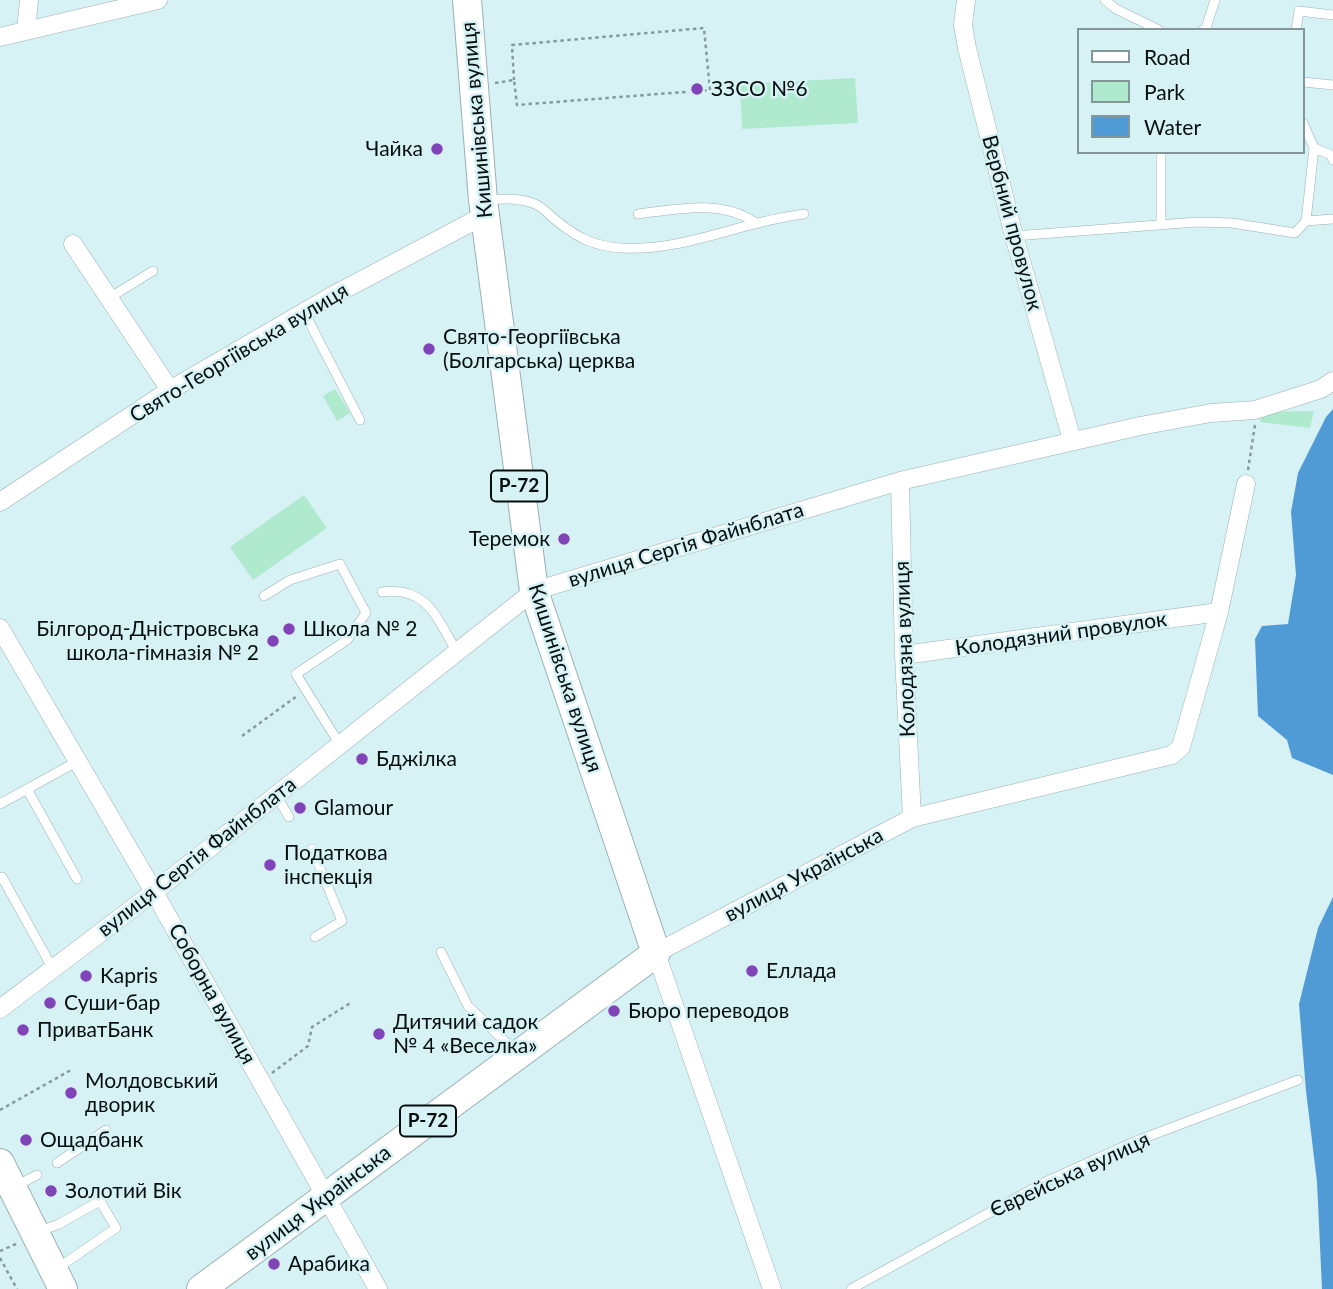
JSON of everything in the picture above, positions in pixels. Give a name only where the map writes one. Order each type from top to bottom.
[{"type":"main road","name":"Кишинівська вулиця","points":[[467,0],[484,207],[534,591],[656,953]]},
{"type":"main road","name":"вулиця Українська","points":[[201,1289],[656,953]]},
{"type":"main road","points":[[0,1163],[25,1181],[28,1238],[58,1280]]},
{"type":"street","points":[[26,32],[29,0]]},
{"type":"street","points":[[0,37],[158,0]]},
{"type":"street","name":"Вербний провулок","points":[[965,2],[963,25],[967,48],[1014,236],[1072,440]]},
{"type":"street","name":"Свято-Георгіївська вулиця","points":[[0,502],[170,390],[304,312],[465,224],[484,207]]},
{"type":"street","points":[[74,244],[170,390]]},
{"type":"street","name":"вулиця Сергія Файнблата","points":[[0,1009],[154,892],[534,591],[900,481],[995,461],[1072,440],[1212,413],[1255,410],[1321,389],[1333,381]]},
{"type":"street","name":"Колодязна вулиця","points":[[900,481],[904,655],[912,818]]},
{"type":"street","name":"вулиця Українська","points":[[656,953],[912,818],[1172,755],[1181,747],[1219,612],[1246,484]]},
{"type":"street","name":"Колодязний провулок","points":[[904,655],[1219,612]]},
{"type":"street","name":"Соборна вулиця","points":[[0,628],[154,892],[378,1289]]},
{"type":"street","name":"Кишинівська вулиця","points":[[656,953],[772,1289]]},
{"type":"lane","points":[[1105,0],[1155,28]]},
{"type":"lane","points":[[1206,28],[1215,0]]},
{"type":"lane","points":[[1296,28],[1298,11],[1333,15]]},
{"type":"lane","points":[[1305,82],[1333,85]]},
{"type":"lane","points":[[1014,236],[1197,222],[1232,223],[1295,233],[1306,221],[1314,148],[1305,128]]},
{"type":"lane","points":[[1314,148],[1331,155],[1333,159]]},
{"type":"lane","points":[[1161,154],[1161,225]]},
{"type":"lane","points":[[484,207],[511,199],[537,204],[585,242],[621,248],[683,243],[773,218],[804,214]]},
{"type":"lane","points":[[638,215],[684,208],[715,208],[740,212],[756,223]]},
{"type":"lane","points":[[1306,221],[1333,219]]},
{"type":"lane","points":[[109,298],[153,271]]},
{"type":"lane","points":[[304,312],[360,420]]},
{"type":"lane","points":[[264,596],[290,580],[340,564],[366,613],[347,640],[296,674],[340,745]]},
{"type":"lane","points":[[382,592],[395,590],[422,598],[457,652]]},
{"type":"lane","points":[[0,804],[78,761]]},
{"type":"lane","points":[[27,789],[77,879]]},
{"type":"lane","points":[[276,795],[289,817]]},
{"type":"lane","points":[[312,849],[342,920],[315,937]]},
{"type":"lane","points":[[0,879],[2,877],[53,969]]},
{"type":"lane","points":[[441,952],[468,1006],[518,1055]]},
{"type":"lane","name":"Єврейська вулиця","points":[[851,1289],[1056,1177],[1136,1141],[1298,1080]]},
{"type":"lane","points":[[57,1163],[106,1130]]},
{"type":"lane","points":[[28,1238],[100,1200],[116,1228],[58,1280]]},
{"type":"path","points":[[704,28],[710,90],[517,105],[514,80],[512,45],[704,28]]},
{"type":"path","points":[[488,83],[514,80]]},
{"type":"path","points":[[1246,484],[1255,424]]},
{"type":"path","points":[[242,736],[306,690]]},
{"type":"path","points":[[260,1080],[308,1046],[312,1027],[352,1002]]},
{"type":"path","points":[[0,1110],[71,1070]]},
{"type":"path","points":[[0,1251],[28,1238]]},
{"type":"path","points":[[0,1258],[17,1289]]},
{"type":"green space","points":[[855,78],[858,123],[742,129],[740,84]]},
{"type":"green space","points":[[335,389],[350,413],[337,421],[323,396]]},
{"type":"green space","points":[[1314,411],[1310,428],[1260,422],[1262,412]]},
{"type":"green space","points":[[304,495],[327,528],[253,580],[230,547]]},
{"type":"water","points":[[1333,409],[1333,775],[1292,758],[1287,740],[1258,716],[1255,639],[1262,626],[1288,624],[1296,575],[1291,512],[1298,473],[1326,417]]},
{"type":"water","points":[[1333,897],[1333,1289],[1322,1289],[1317,1182],[1299,1004],[1318,928]]},
{"type":"place","name":"ЗЗСО №6","points":[[697,89]]},
{"type":"place","name":"Чайка","points":[[437,149]]},
{"type":"place","name":"Свято-Георгіївська (Болгарська) церква","points":[[429,349]]},
{"type":"place","name":"Теремок","points":[[564,539]]},
{"type":"place","name":"Школа № 2","points":[[289,629]]},
{"type":"place","name":"Білгород-Дністровська школа-гімназія № 2","points":[[273,641]]},
{"type":"place","name":"Бджілка","points":[[362,759]]},
{"type":"place","name":"Glamour","points":[[300,808]]},
{"type":"place","name":"Податкова інспекція","points":[[270,865]]},
{"type":"place","name":"Еллада","points":[[752,971]]},
{"type":"place","name":"Kapris","points":[[86,976]]},
{"type":"place","name":"Суши-бар","points":[[50,1003]]},
{"type":"place","name":"Бюро переводов","points":[[614,1011]]},
{"type":"place","name":"ПриватБанк","points":[[23,1030]]},
{"type":"place","name":"Дитячий садок № 4 «Веселка»","points":[[379,1034]]},
{"type":"place","name":"Молдовський дворик","points":[[71,1093]]},
{"type":"place","name":"Ощадбанк","points":[[26,1140]]},
{"type":"place","name":"Золотий Вік","points":[[51,1191]]},
{"type":"place","name":"Арабика","points":[[274,1264]]}]
